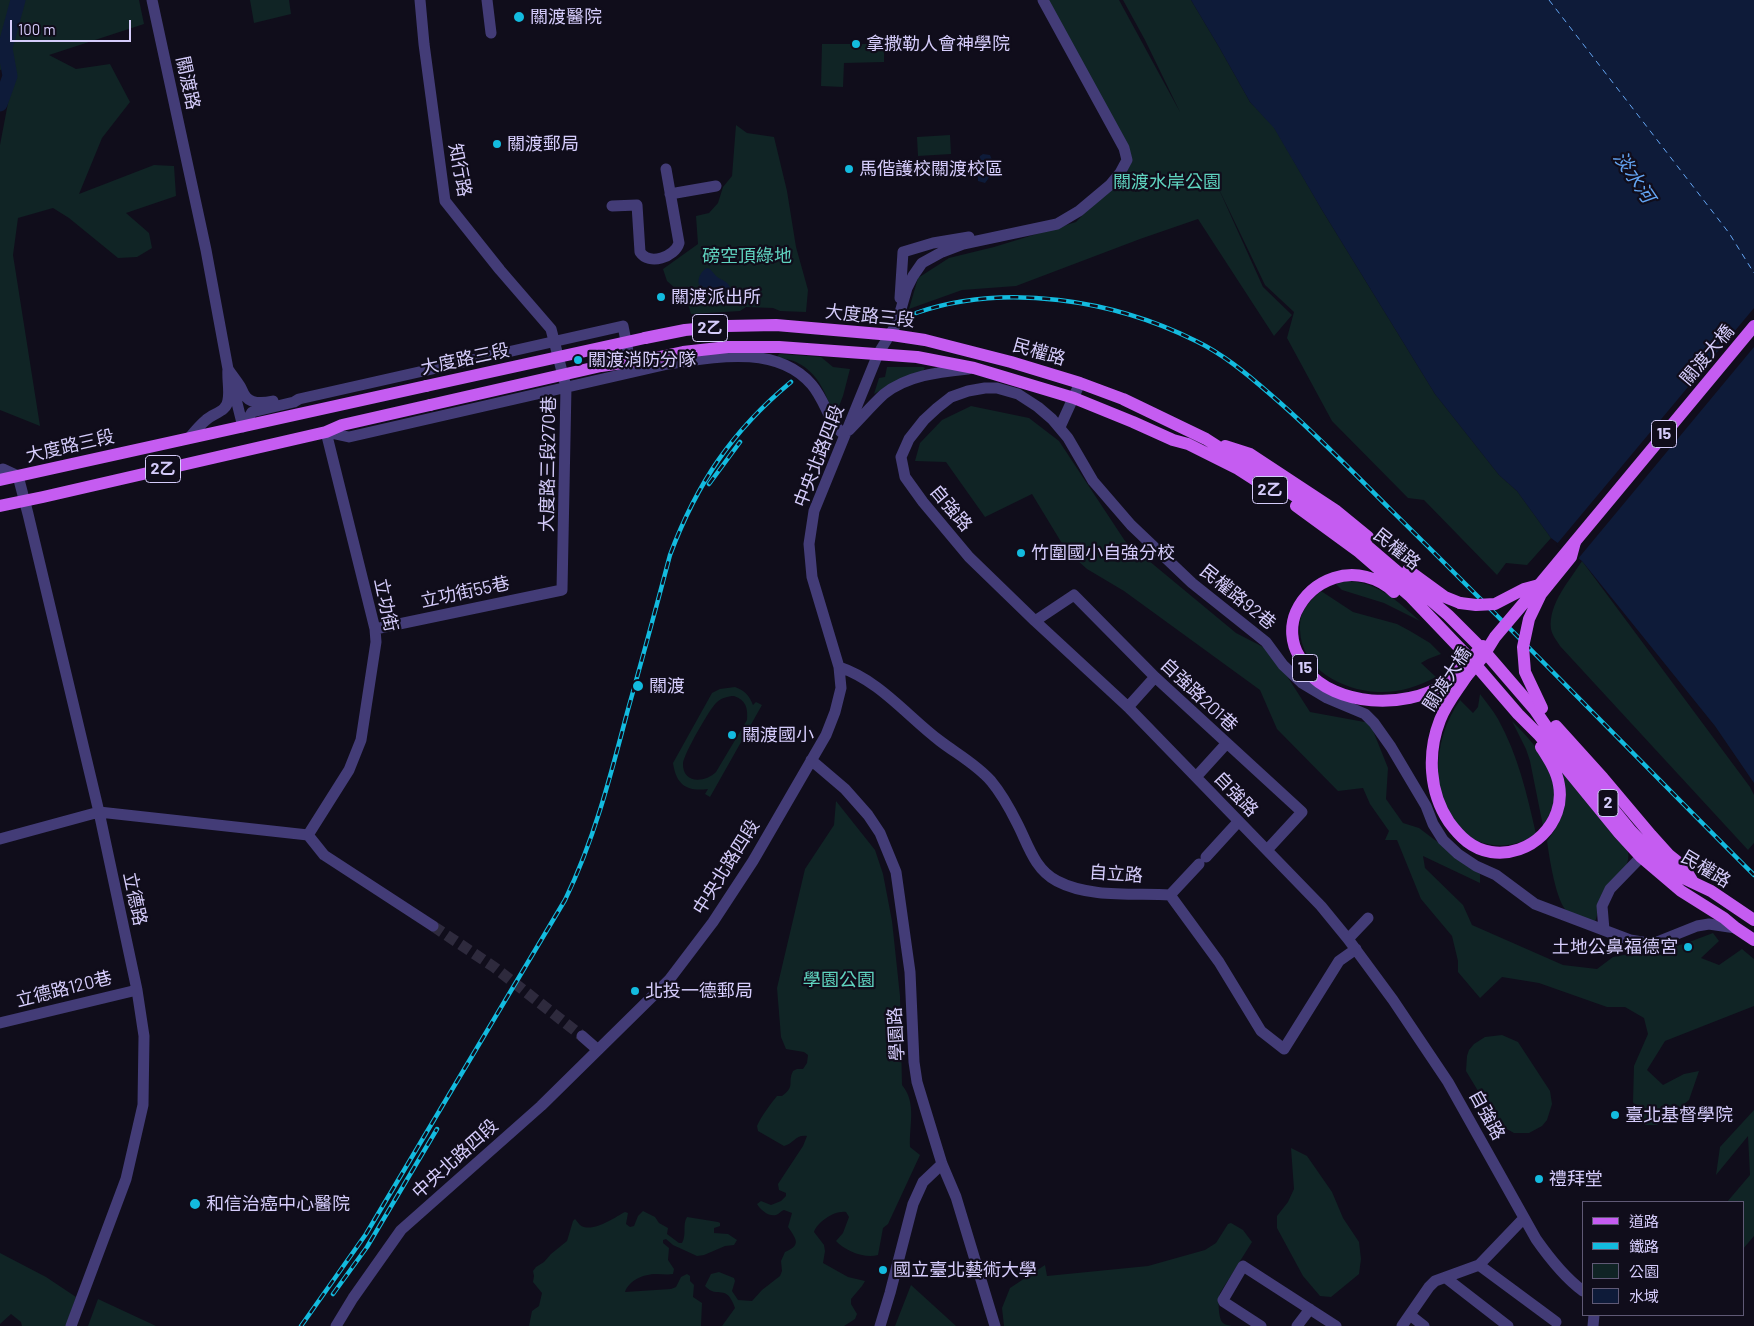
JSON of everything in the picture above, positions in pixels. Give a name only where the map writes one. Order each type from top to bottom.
[{"type":"main road","name":"大度路三段","points":[[0,480],[685,330],[727,326],[795,326],[925,340]]},
{"type":"main road","name":"關渡大橋","points":[[1518,714],[1547,756],[1558,778],[1560,800],[1552,824],[1539,838],[1525,847],[1508,852],[1491,852],[1471,845],[1458,834],[1443,813],[1434,790],[1431,766],[1434,743],[1445,709],[1461,674],[1476,652],[1495,637],[1754,326]]},
{"type":"main road","name":"民權路","points":[[925,340],[1010,362],[1080,383],[1123,399],[1206,439],[1326,516],[1411,596],[1434,623],[1474,663],[1518,714],[1539,734],[1640,857],[1681,891],[1724,918],[1754,940]]},
{"type":"main road","name":"大度路三段","points":[[0,506],[326,432],[342,425],[601,366],[683,352],[728,347],[779,347],[916,357]]},
{"type":"main road","name":"民權路","points":[[916,357],[974,368],[1074,398],[1173,440],[1188,444],[1238,469],[1362,548],[1448,615],[1485,652],[1535,710],[1548,729],[1631,831],[1660,861],[1676,874],[1693,882],[1754,920]]},
{"type":"main road","points":[[1206,439],[1250,454],[1335,510],[1427,585],[1445,597],[1460,603],[1476,605],[1495,604],[1524,589],[1539,585]]},
{"type":"main road","points":[[1575,542],[1571,557],[1541,594],[1529,619],[1523,647],[1525,672],[1542,708],[1651,835],[1669,855],[1684,867],[1693,882]]},
{"type":"main road","name":"關渡大橋","points":[[1434,623],[1416,611],[1389,587],[1373,578],[1351,574],[1316,586],[1301,602],[1292,622],[1294,647],[1306,669],[1323,684],[1345,694],[1369,700],[1400,700],[1429,692],[1461,674]]},
{"type":"street","name":"關渡路","points":[[152,0],[206,250],[228,368]]},
{"type":"street","name":"知行路","points":[[420,0],[445,202],[551,329],[555,341]]},
{"type":"street","points":[[487,0],[491,33]]},
{"type":"street","points":[[907,288],[913,276],[927,259],[963,244],[1057,224],[1079,211],[1110,185],[1125,167],[1127,160],[1124,148],[1043,0]]},
{"type":"street","points":[[612,206],[637,206],[640,252],[643,257],[648,259],[672,254],[678,249],[680,243],[666,169]]},
{"type":"street","points":[[670,194],[716,186]]},
{"type":"street","points":[[903,252],[963,237],[998,236]]},
{"type":"street","points":[[900,318],[912,262],[903,252]]},
{"type":"street","points":[[900,318],[903,252]]},
{"type":"street","name":"中央北路四段","points":[[336,1326],[358,1290],[401,1230],[495,1148],[669,980],[713,922],[753,861],[826,734],[835,712],[841,688],[839,667],[812,577],[809,544],[814,511],[878,354],[892,335],[900,318]]},
{"type":"street","name":"大度路三段","points":[[299,398],[623,326],[633,372]]},
{"type":"street","name":"大度路三段270巷","points":[[555,341],[566,387],[562,590]]},
{"type":"street","name":"大度路三段","points":[[326,432],[349,437],[633,372],[701,359],[744,356],[771,360],[788,365],[799,371],[821,396],[835,425],[845,435]]},
{"type":"street","points":[[228,368],[234,380],[240,385],[244,396],[250,401],[260,403],[293,397],[299,398]]},
{"type":"street","points":[[190,437],[208,418],[220,412],[226,406],[228,400],[228,368]]},
{"type":"street","points":[[845,435],[885,394],[894,388],[930,374],[974,368]]},
{"type":"street","points":[[234,380],[233,386],[243,427]]},
{"type":"street","points":[[1060,427],[1080,383]]},
{"type":"street","name":"自強路","points":[[1060,427],[1038,407],[1018,394],[997,388],[968,391],[951,397],[937,408],[924,420],[909,439],[902,456],[905,478],[969,557],[1128,707],[1321,906],[1394,1000],[1448,1082],[1524,1218],[1552,1261],[1582,1291]]},
{"type":"street","points":[[243,427],[252,412],[294,402],[299,398]]},
{"type":"street","name":"民權路92巷","points":[[1060,427],[1093,481],[1131,524],[1192,583],[1266,642],[1284,666],[1302,683],[1328,698],[1365,714],[1374,723],[1391,747],[1426,806],[1433,824],[1448,845],[1476,866],[1496,875],[1535,904],[1557,911]]},
{"type":"street","name":"立功街","points":[[308,835],[349,770],[361,740],[376,642],[375,629],[326,432]]},
{"type":"street","name":"大度路三段","points":[[0,470],[3,469],[18,476]]},
{"type":"street","name":"立德路","points":[[18,476],[66,671],[98,812],[144,1036],[143,1106],[126,1179],[71,1326]]},
{"type":"street","name":"立功街55巷","points":[[375,629],[562,590]]},
{"type":"street","name":"自強路201巷","points":[[1035,621],[1074,595],[1155,677],[1302,812],[1267,850]]},
{"type":"street","name":"自立路","points":[[839,667],[860,675],[939,741],[968,761],[990,780],[1017,823],[1035,861],[1047,874],[1076,889],[1093,892],[1170,895]]},
{"type":"street","points":[[1128,707],[1155,677]]},
{"type":"street","points":[[1196,777],[1226,744]]},
{"type":"street","name":"學園路","points":[[811,760],[845,789],[868,815],[880,834],[896,872],[910,972],[914,1062],[922,1102],[942,1164],[956,1197],[995,1326]]},
{"type":"street","points":[[0,839],[98,812],[308,835],[324,855],[434,926]]},
{"type":"street","points":[[1238,822],[1170,895],[1219,962],[1261,1031],[1284,1049],[1339,961],[1356,949]]},
{"type":"street","points":[[1604,930],[1602,906],[1610,889],[1640,857]]},
{"type":"street","name":"民權路","points":[[1557,911],[1630,940],[1648,943],[1703,925],[1709,924],[1736,928]]},
{"type":"street","points":[[1348,939],[1368,918]]},
{"type":"street","name":"立德路120巷","points":[[0,1023],[136,990]]},
{"type":"street","points":[[582,1036],[598,1050]]},
{"type":"street","points":[[880,1326],[913,1204],[923,1182],[942,1164]]},
{"type":"street","points":[[1402,1326],[1435,1281],[1479,1265],[1524,1218]]},
{"type":"street","points":[[1479,1265],[1556,1322]]},
{"type":"street","points":[[1261,1326],[1223,1300],[1243,1266],[1336,1326]]},
{"type":"street","points":[[1446,1278],[1508,1326]]},
{"type":"street","points":[[1297,1326],[1310,1309]]},
{"type":"street","points":[[1410,1315],[1424,1326]]},
{"type":"green space","points":[[0,0],[139,0],[144,24],[49,55],[76,69],[110,64],[130,102],[102,138],[79,194],[154,165],[174,166],[176,196],[126,213],[149,233],[152,248],[137,257],[118,258],[69,218],[53,208],[18,218],[13,255],[40,426],[0,410],[0,145],[15,66],[0,70]]},
{"type":"green space","points":[[250,0],[289,0],[291,14],[254,23]]},
{"type":"green space","name":"關渡水岸公園","points":[[1043,0],[1119,0],[1180,112],[1123,0],[1191,0],[1250,102],[1274,127],[1322,210],[1435,394],[1499,475],[1517,491],[1551,538],[1527,565],[1506,563],[1497,575],[1424,500],[1408,498],[1332,421],[1287,338],[1294,312],[1265,285],[1217,185],[1263,287],[1292,315],[1274,336],[1198,219],[1016,286],[962,290],[909,309],[918,278],[949,258],[994,247],[1076,222],[1124,172],[1130,158]]},
{"type":"green space","points":[[822,44],[884,44],[884,62],[844,63],[843,87],[821,86]]},
{"type":"green space","name":"磅空頂綠地","points":[[736,125],[747,133],[774,137],[787,191],[796,247],[808,290],[806,312],[746,307],[740,311],[691,314],[686,298],[667,281],[663,269],[698,244],[696,216],[709,213],[718,203],[723,187],[732,176]]},
{"type":"green space","points":[[950,135],[951,154],[918,156],[917,137]]},
{"type":"green space","points":[[779,354],[821,357],[833,367],[850,369],[843,396],[834,419],[825,393],[811,372],[796,362],[777,357]]},
{"type":"green space","points":[[887,367],[925,368],[923,371],[874,394],[879,378],[885,377]]},
{"type":"green space","points":[[971,406],[1029,418],[1059,441],[1125,541],[1236,633],[1271,651],[1310,712],[1370,723],[1388,768],[1386,799],[1403,823],[1419,828],[1480,874],[1480,883],[1423,856],[1425,868],[1463,905],[1472,925],[1563,965],[1597,969],[1613,957],[1684,944],[1713,933],[1719,941],[1701,958],[1719,965],[1742,949],[1754,959],[1754,1006],[1665,1041],[1647,1070],[1663,1085],[1684,1074],[1699,1071],[1689,1100],[1657,1125],[1645,1125],[1633,1102],[1634,1066],[1648,1034],[1644,1018],[1625,1007],[1607,1007],[1539,983],[1502,977],[1480,998],[1458,972],[1458,961],[1452,936],[1421,899],[1397,840],[1385,840],[1389,831],[1370,804],[1363,788],[1338,791],[1277,729],[1260,690],[1124,591],[1087,569],[1066,550],[1032,494],[985,517],[946,462],[915,461],[920,443],[942,420]]},
{"type":"green space","points":[[1582,561],[1750,787],[1754,795],[1754,843],[1748,850],[1560,646],[1553,636],[1551,620],[1556,602]]},
{"type":"green space","points":[[1346,581],[1367,584],[1377,588],[1420,621],[1384,603],[1342,590],[1336,584]]},
{"type":"green space","points":[[1321,591],[1353,612],[1397,624],[1430,643],[1441,654],[1421,663],[1436,677],[1408,689],[1377,692],[1350,687],[1326,675],[1308,656],[1302,644],[1300,630],[1303,612]]},
{"type":"green space","points":[[735,687],[746,694],[753,705],[756,702],[762,705],[710,797],[705,794],[708,789],[700,790],[683,785],[674,770],[673,763],[712,693],[720,689]],"holes":[[[734,696],[744,702],[747,720],[716,772],[700,780],[690,778],[684,770],[684,758],[713,707],[718,701]]]},
{"type":"green space","points":[[1480,694],[1496,716],[1505,733],[1521,775],[1529,804],[1536,834],[1517,843],[1506,845],[1486,844],[1466,835],[1453,821],[1438,787],[1439,752],[1443,734],[1450,717],[1460,700],[1473,713],[1478,707]]},
{"type":"green space","points":[[1512,721],[1539,752],[1550,770],[1553,780],[1555,790],[1553,804],[1543,826],[1530,761]]},
{"type":"green space","points":[[1559,766],[1627,848],[1628,856],[1624,870],[1599,903],[1594,923],[1568,912],[1564,907],[1557,890],[1549,857],[1547,841],[1559,822],[1565,796]]},
{"type":"green space","name":"學園公園","points":[[836,801],[875,850],[883,874],[892,921],[900,996],[902,1085],[907,1092],[911,1107],[910,1147],[920,1155],[888,1224],[883,1228],[878,1255],[867,1256],[856,1253],[836,1241],[843,1233],[849,1217],[846,1212],[837,1213],[827,1218],[819,1224],[814,1232],[824,1245],[823,1263],[848,1277],[865,1281],[851,1299],[851,1304],[857,1314],[855,1319],[844,1326],[722,1326],[735,1308],[732,1300],[725,1293],[714,1292],[705,1286],[711,1274],[719,1272],[734,1278],[732,1291],[738,1300],[752,1301],[762,1290],[780,1276],[782,1271],[781,1261],[785,1252],[793,1247],[796,1242],[788,1227],[792,1213],[784,1210],[776,1215],[770,1215],[757,1204],[761,1201],[771,1205],[781,1201],[786,1196],[786,1193],[779,1190],[778,1184],[803,1146],[807,1136],[800,1136],[784,1146],[758,1131],[757,1126],[777,1096],[782,1096],[789,1090],[793,1071],[803,1069],[807,1063],[808,1055],[804,1052],[786,1049],[781,1037],[777,988],[805,869],[834,825]]},
{"type":"green space","points":[[1502,1035],[1518,1042],[1550,1091],[1552,1104],[1547,1120],[1542,1126],[1529,1133],[1514,1133],[1498,1124],[1466,1071],[1467,1056],[1474,1044],[1485,1037]]},
{"type":"green space","points":[[1754,1110],[1754,1236],[1744,1248],[1744,1201],[1728,1201],[1750,1175],[1748,1136],[1716,1175],[1720,1147]]},
{"type":"green space","points":[[1291,1148],[1307,1156],[1332,1192],[1343,1218],[1359,1242],[1361,1259],[1359,1274],[1331,1297],[1320,1296],[1303,1276],[1277,1228],[1277,1216],[1288,1202],[1294,1189]]},
{"type":"green space","points":[[643,1211],[655,1217],[659,1223],[668,1228],[667,1234],[679,1243],[682,1243],[683,1240],[687,1217],[718,1222],[720,1226],[714,1228],[714,1233],[728,1234],[737,1240],[734,1245],[725,1246],[697,1256],[673,1245],[666,1239],[663,1240],[663,1243],[669,1248],[668,1260],[674,1269],[673,1274],[651,1274],[642,1277],[633,1281],[625,1292],[671,1289],[676,1287],[681,1277],[687,1274],[694,1285],[693,1297],[702,1303],[701,1326],[529,1326],[532,1311],[539,1306],[542,1293],[533,1282],[533,1271],[567,1241],[573,1221],[575,1219],[580,1225],[585,1227],[597,1226],[625,1212],[628,1213],[626,1224],[630,1227],[634,1226],[638,1216]]},
{"type":"green space","points":[[1231,1223],[1243,1230],[1252,1242],[1220,1293],[1219,1309],[1221,1321],[1232,1326],[1004,1326],[1002,1308],[1010,1288],[1045,1265],[1047,1276],[1148,1266],[1205,1250],[1216,1243],[1228,1224]]},
{"type":"green space","points":[[0,1253],[46,1277],[76,1297],[66,1326],[22,1326],[21,1322],[11,1314],[0,1324]]},
{"type":"green space","points":[[911,1285],[956,1326],[895,1326]]},
{"type":"green space","points":[[98,1299],[156,1326],[88,1326]]},
{"type":"water","name":"淡水河","points":[[1191,0],[1754,0],[1754,783],[1715,726],[1582,561],[1551,538],[1517,491],[1499,475],[1435,394],[1274,128],[1250,102]]},
{"type":"water","points":[[983,154],[990,155],[992,162],[991,173],[985,183],[978,181],[978,174],[984,168],[979,160]]},
{"type":"water","points":[[707,268],[727,282],[731,290],[715,291],[699,285],[700,275]]},
{"type":"pier","points":[[1754,308],[1754,347],[1577,560],[1556,545]]},
{"type":"waterway","points":[[0,104],[10,76],[5,48],[18,0]]},
{"type":"ferry route","points":[[1549,0],[1729,233],[1754,273]]},
{"type":"tunnel","points":[[433,926],[494,967],[582,1036]]},
{"type":"railway","points":[[916,313],[950,304],[986,299],[1022,297],[1059,300],[1095,306],[1130,315],[1196,341],[1225,358],[1270,394],[1330,449],[1754,875]]},
{"type":"railway","points":[[301,1326],[366,1234],[565,900],[593,832],[670,555],[681,529],[692,504],[734,439],[791,382]]},
{"type":"railway","points":[[709,484],[740,442]]},
{"type":"railway","points":[[333,1294],[367,1247],[437,1129]]},
{"type":"place","name":"關渡醫院","points":[[519,17]]},
{"type":"place","name":"拿撒勒人會神學院","points":[[856,44]]},
{"type":"place","name":"關渡郵局","points":[[497,144]]},
{"type":"place","name":"馬偕護校關渡校區","points":[[849,169]]},
{"type":"place","name":"關渡派出所","points":[[661,297]]},
{"type":"place","name":"關渡消防分隊","points":[[578,360]]},
{"type":"place","name":"竹圍國小自強分校","points":[[1021,553]]},
{"type":"place","name":"關渡","points":[[638,686]]},
{"type":"place","name":"關渡國小","points":[[732,735]]},
{"type":"place","name":"土地公鼻福德宮","points":[[1688,947]]},
{"type":"place","name":"北投一德郵局","points":[[635,991]]},
{"type":"place","name":"臺北基督學院","points":[[1615,1115]]},
{"type":"place","name":"禮拜堂","points":[[1539,1179]]},
{"type":"place","name":"和信治癌中心醫院","points":[[195,1204]]},
{"type":"place","name":"國立臺北藝術大學","points":[[883,1270]]}]
